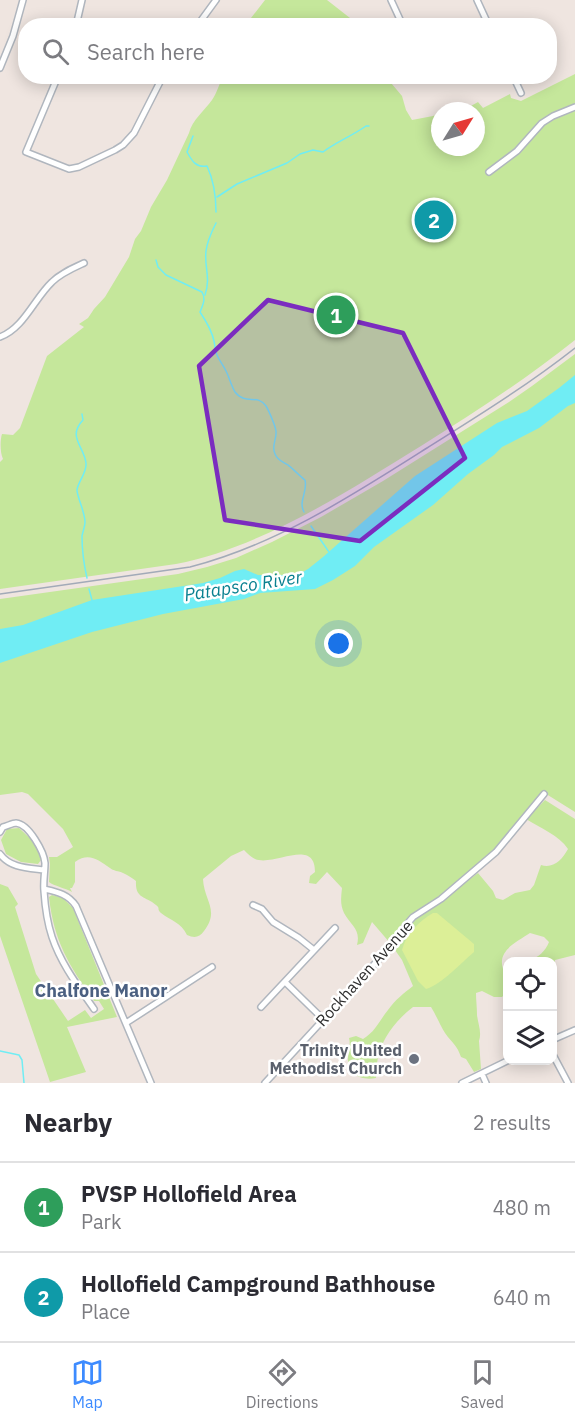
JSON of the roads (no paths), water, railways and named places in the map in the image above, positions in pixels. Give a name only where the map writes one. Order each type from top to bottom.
[{"type":"street","points":[[0,68],[3,54],[13,36],[23,0]]},
{"type":"street","points":[[78,18],[82,0]]},
{"type":"street","points":[[203,18],[216,0]]},
{"type":"street","points":[[391,0],[398,18]]},
{"type":"street","points":[[477,0],[485,18]]},
{"type":"street","points":[[55,84],[26,152],[69,169],[79,167],[123,145],[134,133],[159,84]]},
{"type":"street","points":[[517,84],[521,93]]},
{"type":"street","points":[[489,172],[518,151],[542,123],[575,107]]},
{"type":"street","points":[[0,337],[18,325],[45,289],[58,277],[84,263]]},
{"type":"street","name":"Rockhaven Avenue","points":[[265,1083],[392,945],[407,924],[420,912],[441,899],[496,852],[544,794]]},
{"type":"street","points":[[0,832],[3,827],[16,823],[21,825],[38,843],[45,861],[44,889],[48,923],[58,952],[71,976],[94,1009]]},
{"type":"street","points":[[0,854],[4,859],[19,867],[44,870]]},
{"type":"street","points":[[44,889],[63,894],[76,906],[151,1083]]},
{"type":"street","points":[[253,905],[262,909],[273,922],[314,950]]},
{"type":"street","points":[[261,1007],[335,928]]},
{"type":"street","points":[[126,1023],[212,967]]},
{"type":"street","points":[[285,982],[323,1019]]},
{"type":"street","points":[[557,1038],[575,1030]]},
{"type":"street","points":[[557,1062],[568,1083]]},
{"type":"street","points":[[462,1083],[503,1063]]},
{"type":"street","points":[[482,1074],[486,1083]]},
{"type":"water","name":"Patapsco River","points":[[575,375],[575,403],[539,428],[502,447],[433,505],[374,547],[355,566],[333,580],[315,589],[260,593],[244,599],[163,614],[92,632],[0,663],[0,629],[23,625],[92,600],[203,583],[244,569],[258,575],[301,573],[323,557],[415,476],[497,423],[527,411]]},
{"type":"waterway","points":[[217,197],[237,184],[287,163],[300,154],[313,150],[323,152],[369,126]]},
{"type":"waterway","points":[[193,136],[187,152],[197,165],[207,166],[214,189],[216,212]]},
{"type":"waterway","points":[[205,295],[206,251],[216,223]]},
{"type":"waterway","points":[[156,260],[158,267],[166,275],[202,292],[204,300],[200,312],[210,330],[217,355],[235,392],[243,398],[263,402],[276,431],[274,448],[276,456],[305,480],[302,504],[304,512]]},
{"type":"waterway","points":[[82,414],[83,420],[78,426],[76,437],[85,457],[86,467],[77,490],[85,518],[82,541],[87,578]]},
{"type":"waterway","points":[[311,526],[329,552]]},
{"type":"waterway","points":[[89,589],[92,600]]},
{"type":"waterway","points":[[0,1051],[19,1055],[22,1060],[24,1083]]},
{"type":"railway","points":[[0,594],[190,567],[253,546],[342,501],[503,400],[575,348]]},
{"type":"place","name":"Hollofield Campground Bathhouse","points":[[434,220]]},
{"type":"place","name":"PVSP Hollofield Area","points":[[336,315]]},
{"type":"place","name":"Trinity United Methodist Church","points":[[414,1059]]},
{"type":"district","name":"Chalfone Manor","points":[[101,991]]}]
